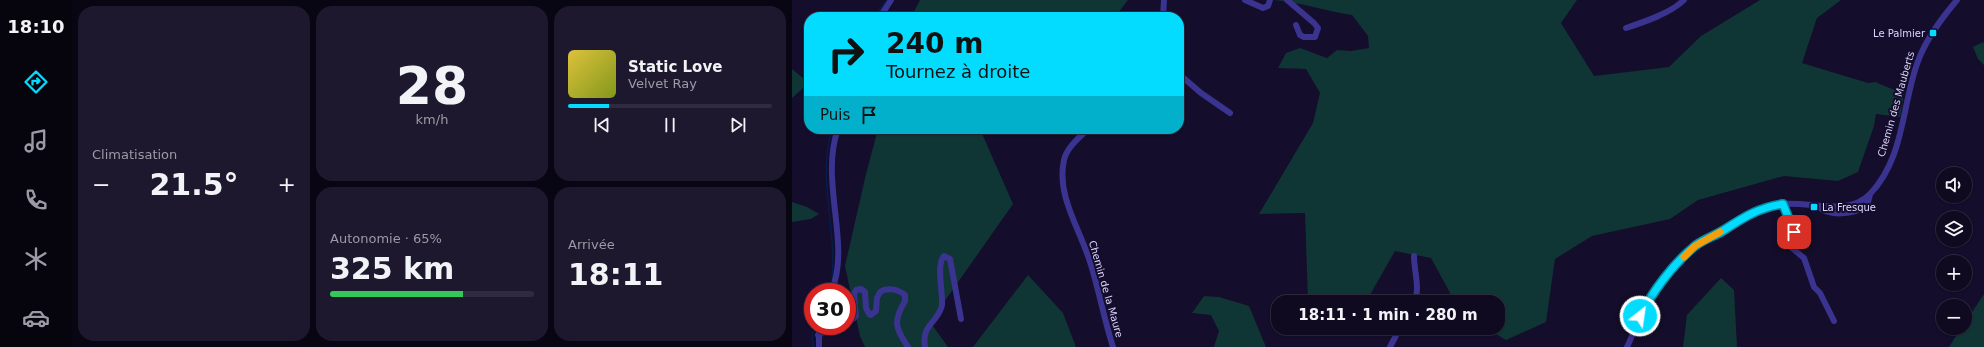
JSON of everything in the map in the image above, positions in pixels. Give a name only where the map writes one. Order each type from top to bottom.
[{"type":"street","points":[[883,12],[890,0]]},
{"type":"street","points":[[1163,12],[1164,0]]},
{"type":"street","points":[[1246,0],[1263,8],[1268,6],[1270,0]]},
{"type":"street","points":[[1287,0],[1314,22],[1318,28],[1318,32],[1315,37],[1304,37],[1300,35],[1296,26]]},
{"type":"street","points":[[1626,28],[1646,21],[1678,6],[1684,0]]},
{"type":"street","name":"Chemin des Mauberts","points":[[1627,347],[1650,299],[1671,272],[1692,249],[1704,240],[1723,231],[1755,211],[1783,204],[1820,208],[1851,204],[1870,194],[1878,184],[1893,156],[1914,74],[1923,48],[1932,33],[1957,0]]},
{"type":"street","points":[[1184,78],[1201,93],[1230,113]]},
{"type":"street","points":[[834,283],[838,270],[832,189],[834,143],[837,134]]},
{"type":"street","name":"Chemin de la Maure","points":[[1083,134],[1072,146],[1065,158],[1063,170],[1064,190],[1090,261],[1113,347]]},
{"type":"street","points":[[1783,204],[1794,229],[1791,241],[1792,248],[1804,258],[1814,287],[1820,293],[1834,321]]},
{"type":"street","points":[[925,347],[925,333],[941,308],[940,264],[944,256],[949,257],[950,259],[961,319]]},
{"type":"street","points":[[1414,256],[1417,295]]},
{"type":"street","points":[[856,290],[862,289],[865,292],[866,308],[871,315],[876,311],[877,298],[880,292],[887,289],[902,292],[905,295],[905,301],[898,311],[896,320],[901,336],[908,347]]},
{"type":"street","points":[[818,335],[819,347]]},
{"type":"street","points":[[1390,347],[1396,335]]},
{"type":"green space","points":[[920,0],[1128,0],[1119,12],[914,12]]},
{"type":"green space","points":[[1273,0],[1577,0],[1561,23],[1594,76],[1669,67],[1701,36],[1760,0],[1841,0],[1817,18],[1802,63],[1868,83],[1875,82],[1904,94],[1900,117],[1876,114],[1874,126],[1858,172],[1838,181],[1784,176],[1698,200],[1670,219],[1592,236],[1555,259],[1546,322],[1506,340],[1498,335],[1505,335],[1505,295],[1451,295],[1431,258],[1395,251],[1370,295],[1308,295],[1305,213],[1259,214],[1313,123],[1320,93],[1306,69],[1278,68],[1286,53],[1300,48],[1327,58],[1337,50],[1351,51],[1369,48],[1368,36],[1352,15]]},
{"type":"green space","points":[[1983,42],[1984,65],[1978,59],[1973,47]]},
{"type":"green space","points":[[792,69],[804,79],[804,87],[792,98]]},
{"type":"green space","points":[[877,134],[982,134],[1013,204],[930,322],[948,347],[865,347],[860,336],[856,317],[856,283],[849,283],[845,266]]},
{"type":"green space","points":[[792,202],[807,207],[819,214],[811,219],[792,222]]},
{"type":"green space","points":[[1028,275],[1063,313],[1076,347],[973,347]]},
{"type":"green space","points":[[1721,278],[1734,290],[1737,347],[1683,347],[1687,315]]},
{"type":"green space","points":[[1984,294],[1984,347],[1949,347],[1957,335],[1972,335],[1972,312]]},
{"type":"green space","points":[[1204,296],[1219,297],[1249,306],[1266,347],[1214,347],[1219,331],[1211,315],[1192,313]]},
{"type":"waterway","points":[[878,12],[887,0]]},
{"type":"waterway","points":[[831,134],[826,165],[832,241],[832,278]]},
{"type":"waterway","points":[[812,335],[813,347]]},
{"type":"slow traffic","points":[[1684,257],[1695,246],[1720,232]]},
{"type":"place","name":"Le Palmier","points":[[1933,33]]},
{"type":"place","name":"La Fresque","points":[[1814,207]]},
{"type":"route","points":[[1640,316],[1650,299],[1667,276],[1688,252],[1704,240],[1723,231],[1746,215],[1773,205],[1783,204],[1794,232]]}]
